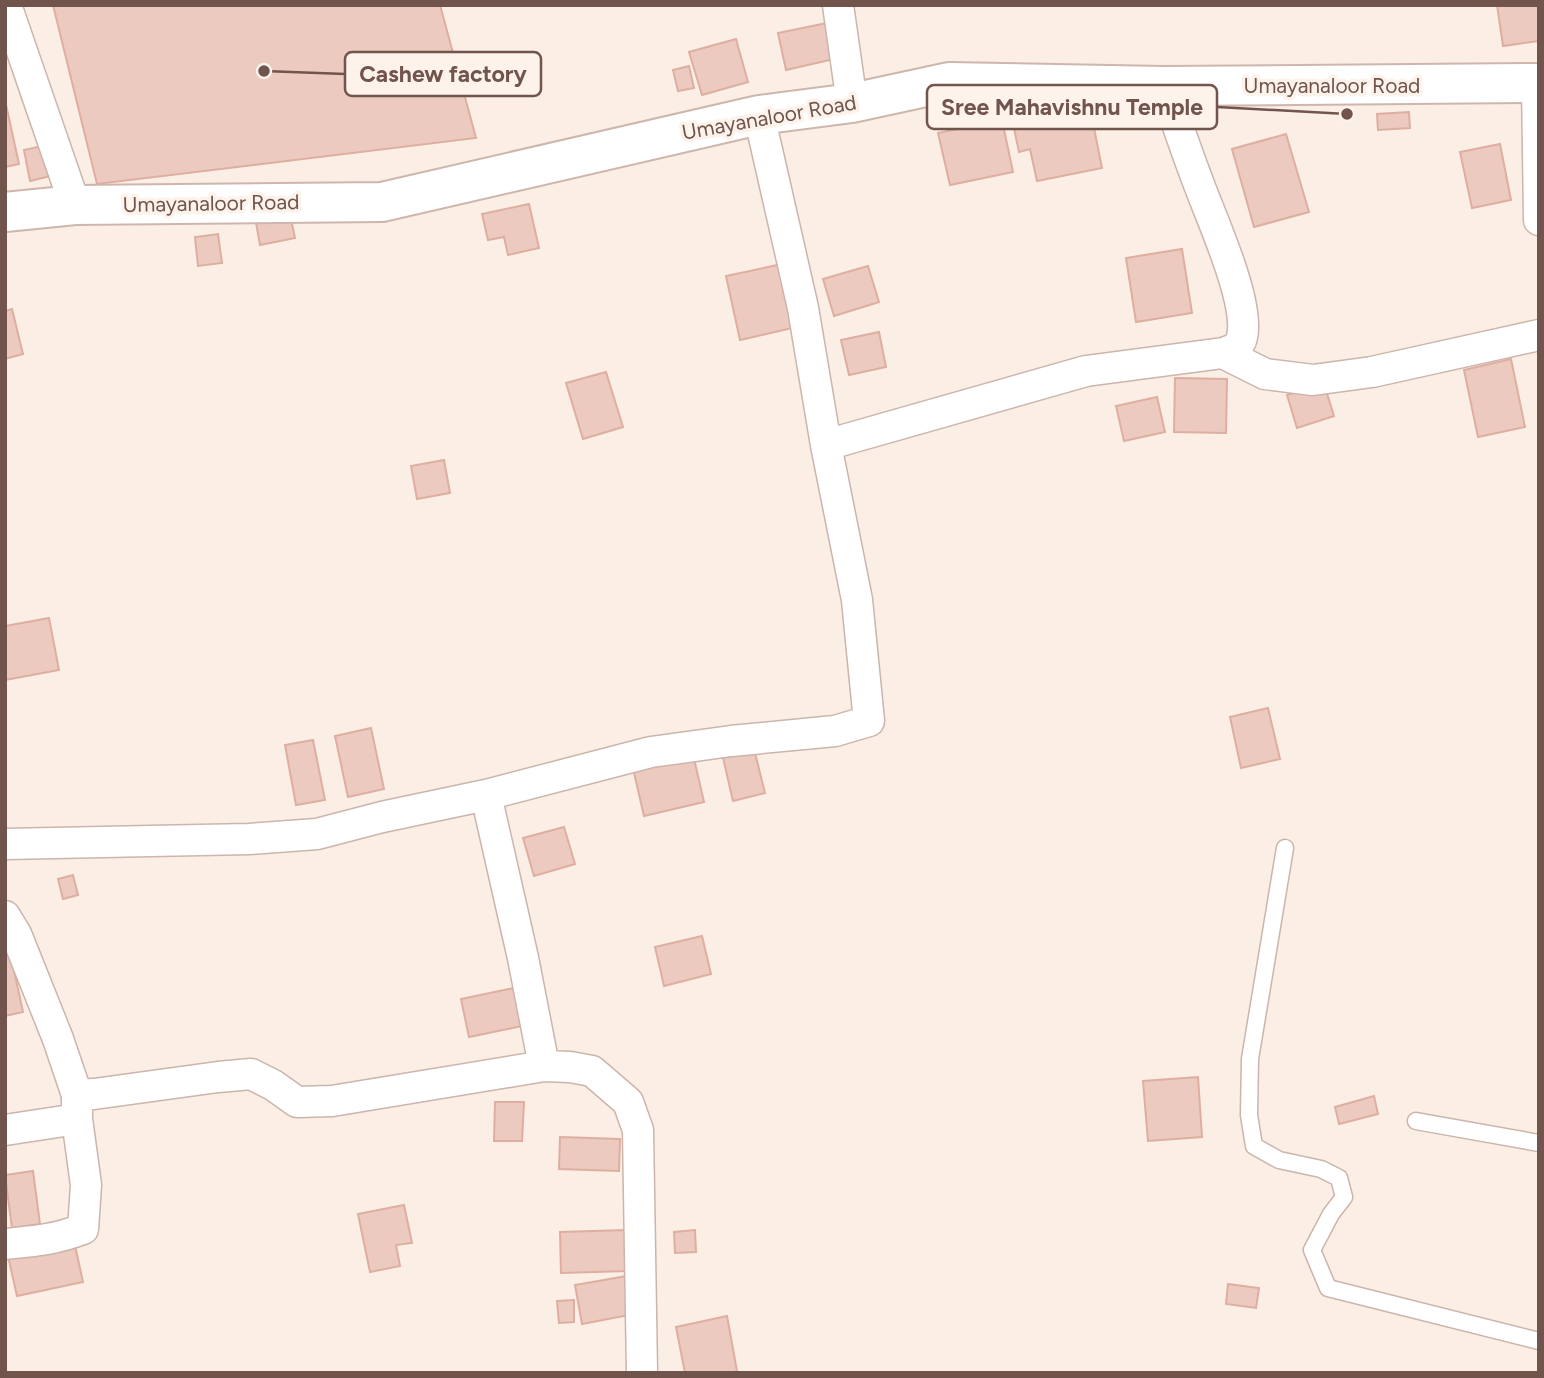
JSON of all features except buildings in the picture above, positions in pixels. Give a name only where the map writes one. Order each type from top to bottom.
[{"type":"main road","name":"Umayanaloor Road","points":[[5,212],[75,205],[382,202],[759,114],[852,103],[949,82],[1164,86],[1538,83]]},
{"type":"street","points":[[6,5],[75,205]]},
{"type":"street","points":[[838,5],[852,103]]},
{"type":"street","points":[[1538,83],[1539,220]]},
{"type":"street","points":[[826,445],[1086,371],[1223,353],[1239,345],[1243,316],[1235,281],[1164,86]]},
{"type":"street","points":[[5,844],[249,839],[317,834],[486,795],[651,752],[835,731],[869,721],[857,600],[826,445],[803,308],[759,114]]},
{"type":"street","points":[[1223,353],[1265,374],[1314,380],[1372,372],[1539,335]]},
{"type":"street","points":[[486,795],[544,1066]]},
{"type":"street","points":[[5,916],[21,945],[58,1039],[77,1107],[86,1185],[83,1228],[46,1241],[5,1244]]},
{"type":"street","points":[[5,1130],[77,1107],[105,1093],[218,1077],[251,1074],[297,1102],[332,1101],[544,1066],[592,1071],[628,1102],[638,1130],[642,1373]]},
{"type":"lane","points":[[1284,848],[1250,1059],[1249,1115],[1254,1146],[1279,1160],[1321,1169],[1339,1178],[1344,1197],[1331,1214],[1312,1250],[1328,1288],[1539,1341]]},
{"type":"lane","points":[[1416,1121],[1539,1143]]},
{"type":"place","name":"Cashew factory","points":[[264,71]]},
{"type":"place","name":"Sree Mahavishnu Temple","points":[[1347,114]]}]
